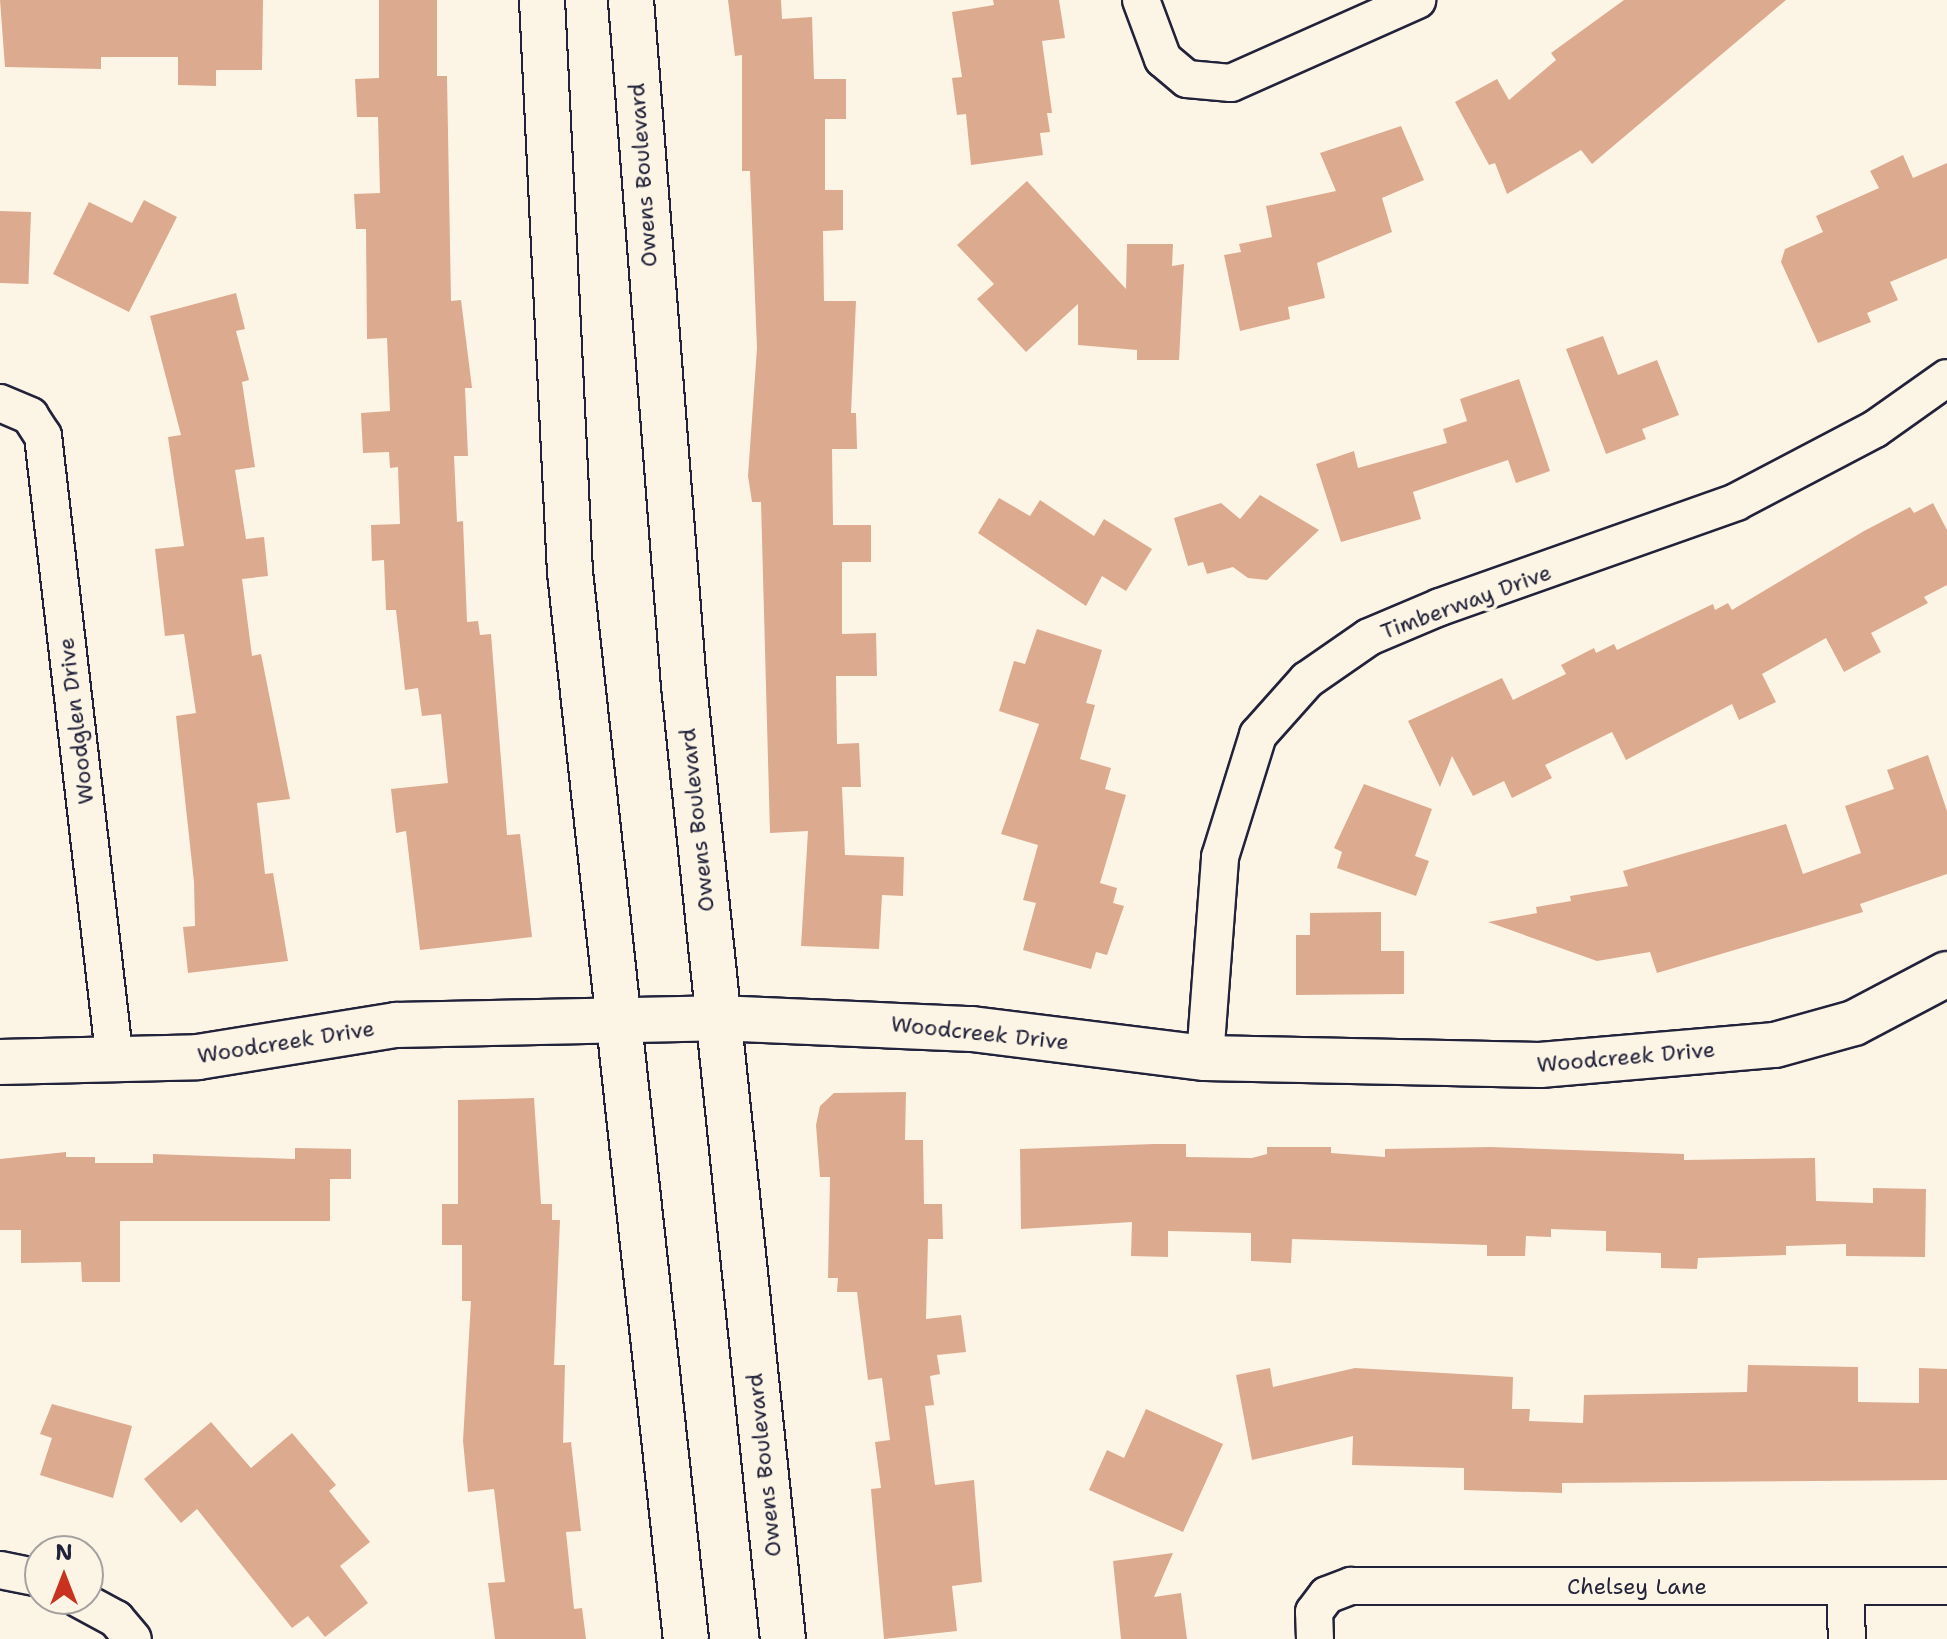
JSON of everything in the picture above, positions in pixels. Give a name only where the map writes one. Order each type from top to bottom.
[{"type":"street","points":[[542,0],[570,572],[616,1018],[686,1639]]},
{"type":"street","name":"Owens Boulevard","points":[[631,0],[661,425],[717,1018],[783,1639]]},
{"type":"street","points":[[1141,0],[1163,59],[1187,79],[1231,83],[1417,0]]},
{"type":"street","name":"Timberway Drive","points":[[1205,1058],[1220,857],[1258,735],[1307,680],[1369,637],[1440,607],[1736,502],[1875,429],[1947,378]]},
{"type":"street","name":"Woodglen Drive","points":[[0,403],[30,416],[43,436],[115,1062]]},
{"type":"street","name":"Woodcreek Drive","points":[[0,1062],[115,1062],[198,1057],[396,1025],[717,1018],[972,1029],[1205,1058],[1540,1065],[1775,1045],[1854,1023],[1947,974]]},
{"type":"street","points":[[0,1570],[24,1575]]},
{"type":"street","name":"Chelsey Lane","points":[[1315,1639],[1314,1612],[1327,1595],[1351,1586],[1947,1586]]},
{"type":"street","points":[[1845,1588],[1847,1639]]},
{"type":"street","points":[[104,1613],[116,1619],[133,1639]]},
{"type":"building","points":[[0,0],[263,0],[262,70],[216,70],[216,86],[178,85],[178,57],[101,57],[101,69],[5,67]]},
{"type":"building","points":[[379,0],[437,0],[437,76],[447,76],[451,301],[461,300],[472,388],[465,388],[468,456],[454,456],[457,522],[463,521],[467,622],[478,621],[480,635],[491,634],[507,835],[520,834],[532,937],[420,950],[406,831],[396,833],[391,789],[448,783],[441,714],[422,716],[418,688],[405,690],[396,610],[386,610],[384,560],[372,561],[371,525],[400,524],[398,467],[390,468],[389,452],[363,453],[361,413],[390,411],[387,338],[367,339],[366,229],[356,229],[354,194],[380,193],[378,117],[357,117],[355,79],[379,78]]},
{"type":"building","points":[[728,0],[781,0],[782,19],[812,17],[814,79],[846,79],[846,119],[825,119],[825,190],[843,190],[843,230],[823,231],[824,301],[856,301],[851,413],[856,413],[857,449],[832,449],[833,525],[871,525],[871,562],[842,562],[842,634],[876,633],[877,676],[836,676],[837,744],[859,743],[861,787],[842,787],[845,855],[904,857],[903,896],[882,895],[879,949],[801,946],[808,831],[770,833],[761,502],[752,502],[748,476],[757,348],[750,171],[742,171],[742,55],[735,56]]},
{"type":"building","points":[[993,0],[1059,0],[1065,38],[1042,41],[1052,113],[1047,113],[1050,132],[1040,133],[1043,155],[971,165],[966,114],[957,115],[952,78],[962,77],[952,12],[994,5]]},
{"type":"building","points":[[1624,0],[1786,0],[1592,164],[1581,150],[1507,194],[1495,163],[1489,165],[1455,102],[1497,79],[1509,100],[1556,60],[1551,53]]},
{"type":"building","points":[[1401,126],[1424,180],[1382,198],[1392,232],[1317,263],[1325,298],[1288,307],[1290,319],[1240,331],[1224,255],[1241,252],[1239,244],[1272,237],[1266,206],[1336,191],[1320,153]]},
{"type":"building","points":[[1903,155],[1913,178],[1947,163],[1947,258],[1890,282],[1898,300],[1867,313],[1871,322],[1818,343],[1781,262],[1785,249],[1823,232],[1816,216],[1879,188],[1870,171]]},
{"type":"building","points":[[1027,181],[1126,289],[1127,244],[1173,244],[1172,266],[1184,264],[1179,360],[1137,360],[1137,350],[1078,345],[1078,304],[1026,352],[977,299],[994,284],[957,245]]},
{"type":"building","points":[[144,200],[177,217],[129,312],[53,274],[89,202],[132,223]]},
{"type":"building","points":[[0,211],[31,212],[28,284],[0,283]]},
{"type":"building","points":[[236,293],[245,329],[236,331],[249,380],[242,382],[255,467],[235,470],[246,539],[264,537],[268,576],[242,579],[252,656],[261,654],[290,799],[257,803],[265,874],[273,873],[288,961],[188,973],[183,927],[195,926],[194,882],[176,716],[196,713],[184,634],[165,636],[155,549],[184,546],[168,437],[181,435],[150,316]]},
{"type":"building","points":[[1603,336],[1618,375],[1657,360],[1679,415],[1642,429],[1646,439],[1606,454],[1566,349]]},
{"type":"building","points":[[1519,379],[1550,471],[1516,483],[1508,460],[1413,492],[1421,519],[1341,542],[1316,464],[1354,451],[1358,468],[1447,443],[1443,429],[1467,421],[1460,399]]},
{"type":"building","points":[[1260,495],[1319,530],[1267,580],[1248,578],[1233,567],[1207,574],[1203,562],[1188,566],[1174,518],[1221,503],[1240,519]]},
{"type":"building","points":[[999,498],[1030,516],[1040,500],[1094,536],[1104,519],[1152,549],[1126,591],[1102,576],[1086,606],[978,533]]},
{"type":"building","points":[[1933,503],[1947,530],[1947,585],[1924,597],[1928,603],[1871,633],[1881,652],[1844,672],[1826,638],[1762,674],[1776,702],[1739,720],[1732,704],[1626,760],[1612,732],[1545,765],[1552,778],[1512,798],[1504,781],[1473,796],[1452,756],[1440,787],[1408,721],[1502,678],[1513,700],[1566,674],[1561,665],[1594,648],[1596,653],[1614,644],[1617,650],[1713,604],[1715,610],[1728,603],[1732,610],[1864,531],[1910,507],[1914,513]]},
{"type":"building","points":[[1037,629],[1102,650],[1086,703],[1095,705],[1080,759],[1111,768],[1105,789],[1126,795],[1100,883],[1117,888],[1113,903],[1124,906],[1107,955],[1096,952],[1091,969],[1023,950],[1036,903],[1023,900],[1038,845],[1001,834],[1039,724],[999,711],[1014,661],[1025,664]]},
{"type":"building","points":[[1928,755],[1947,811],[1947,874],[1860,904],[1863,912],[1657,973],[1650,952],[1597,961],[1488,922],[1537,913],[1536,907],[1571,901],[1570,896],[1628,886],[1623,871],[1786,824],[1803,874],[1861,853],[1845,806],[1894,789],[1887,770]]},
{"type":"building","points":[[1364,784],[1432,809],[1415,856],[1429,861],[1416,896],[1337,868],[1342,852],[1334,848]]},
{"type":"building","points":[[1381,912],[1381,951],[1404,951],[1404,994],[1296,995],[1296,935],[1310,935],[1310,913]]},
{"type":"building","points":[[906,1092],[905,1140],[923,1140],[924,1204],[942,1204],[943,1239],[928,1239],[926,1319],[961,1315],[966,1352],[937,1355],[940,1374],[930,1376],[934,1405],[925,1406],[935,1485],[974,1480],[982,1582],[952,1586],[957,1631],[884,1639],[871,1489],[881,1488],[875,1442],[890,1440],[882,1378],[868,1380],[857,1292],[837,1292],[838,1278],[828,1278],[830,1177],[820,1177],[816,1125],[820,1106],[834,1093]]},
{"type":"building","points":[[534,1098],[541,1204],[552,1204],[552,1220],[560,1220],[554,1365],[565,1365],[563,1443],[571,1442],[581,1531],[566,1532],[574,1609],[582,1608],[586,1639],[495,1639],[488,1583],[505,1582],[494,1489],[468,1492],[463,1441],[471,1301],[462,1301],[462,1245],[442,1245],[442,1204],[458,1204],[458,1100]]},
{"type":"building","points":[[1186,1144],[1186,1157],[1252,1158],[1267,1154],[1267,1147],[1331,1147],[1331,1153],[1385,1157],[1385,1149],[1490,1147],[1684,1154],[1684,1160],[1815,1158],[1816,1201],[1873,1203],[1873,1188],[1926,1189],[1925,1257],[1846,1256],[1846,1244],[1786,1246],[1786,1255],[1698,1258],[1697,1269],[1661,1268],[1661,1253],[1606,1251],[1606,1231],[1551,1229],[1551,1237],[1526,1236],[1525,1256],[1487,1256],[1487,1245],[1292,1239],[1291,1263],[1251,1261],[1251,1233],[1168,1231],[1168,1257],[1131,1256],[1132,1222],[1021,1229],[1020,1149]]},
{"type":"building","points":[[295,1148],[351,1149],[351,1179],[330,1179],[330,1221],[120,1221],[120,1282],[82,1282],[81,1262],[21,1263],[21,1230],[0,1230],[0,1159],[66,1152],[66,1157],[95,1157],[95,1163],[153,1163],[153,1154],[295,1159]]},
{"type":"building","points":[[1748,1365],[1858,1367],[1858,1402],[1919,1403],[1919,1368],[1947,1369],[1947,1480],[1562,1483],[1562,1493],[1464,1490],[1464,1468],[1352,1465],[1353,1436],[1252,1460],[1236,1375],[1270,1368],[1273,1387],[1355,1368],[1513,1377],[1512,1409],[1530,1409],[1529,1421],[1583,1423],[1584,1395],[1747,1392]]},
{"type":"building","points":[[52,1404],[132,1426],[113,1498],[40,1475],[52,1438],[40,1434]]},
{"type":"building","points":[[1146,1409],[1223,1444],[1183,1532],[1089,1490],[1107,1450],[1124,1458]]},
{"type":"building","points":[[211,1422],[251,1468],[292,1433],[336,1485],[329,1491],[370,1542],[340,1566],[368,1603],[325,1637],[308,1616],[292,1628],[197,1509],[181,1523],[144,1479]]},
{"type":"building","points":[[1173,1553],[1154,1597],[1181,1593],[1187,1639],[1121,1639],[1113,1561]]}]
